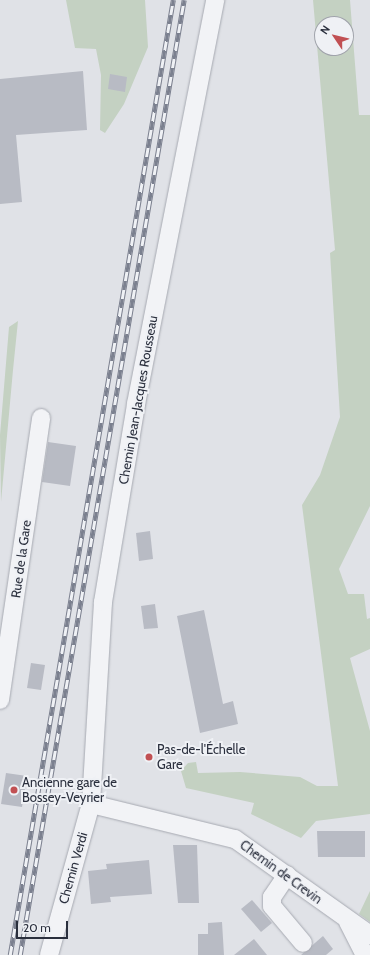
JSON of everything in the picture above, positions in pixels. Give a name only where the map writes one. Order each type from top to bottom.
[{"type":"street","name":"Chemin Jean-Jacques Rousseau","points":[[91,804],[103,602],[136,404],[216,0]]},
{"type":"street","name":"Rue de la Gare","points":[[0,700],[41,418]]},
{"type":"street","name":"Chemin de Crevin","points":[[91,804],[224,835],[246,845],[347,920],[370,935]]},
{"type":"street","name":"Chemin Verdi","points":[[49,955],[91,804]]},
{"type":"street","points":[[287,875],[272,897],[272,906],[303,943]]},
{"type":"street","points":[[347,920],[365,955]]},
{"type":"green space","points":[[66,0],[145,0],[148,47],[124,104],[105,133],[100,130],[101,75],[96,49],[75,48]]},
{"type":"green space","points":[[313,0],[350,0],[351,16],[314,16]]},
{"type":"green space","points":[[354,51],[359,115],[370,115],[370,506],[339,569],[348,594],[364,594],[367,619],[370,618],[370,649],[350,658],[370,731],[370,814],[316,821],[301,838],[251,814],[254,803],[186,788],[181,771],[188,763],[196,762],[198,773],[240,772],[300,777],[317,786],[338,786],[302,505],[320,475],[340,417],[330,253],[335,250],[318,56],[354,56]]},
{"type":"green space","points":[[18,321],[1,502],[0,435],[9,327]]},
{"type":"green space","points":[[370,891],[370,922],[359,914]]},
{"type":"building","points":[[83,71],[87,130],[16,135],[22,202],[0,204],[0,79]]},
{"type":"building","points":[[110,74],[127,77],[125,92],[108,89]]},
{"type":"building","points":[[48,442],[76,446],[70,486],[42,482]]},
{"type":"building","points":[[150,531],[153,559],[139,561],[136,533]]},
{"type":"building","points":[[155,604],[158,628],[144,629],[141,606]]},
{"type":"building","points":[[204,610],[223,704],[233,701],[238,724],[200,733],[177,616]]},
{"type":"building","points":[[31,663],[45,665],[41,690],[27,688]]},
{"type":"building","name":"Ancienne gare de Bossey-Veyrier","points":[[6,773],[27,776],[22,807],[1,804]]},
{"type":"building","points":[[317,831],[365,831],[365,857],[318,857]]},
{"type":"building","points":[[173,845],[197,845],[199,903],[178,903]]},
{"type":"building","points":[[149,860],[152,894],[110,897],[111,902],[91,904],[88,871],[107,869],[106,864]]},
{"type":"building","points":[[252,900],[272,923],[261,932],[241,909]]},
{"type":"building","points":[[222,922],[224,955],[198,955],[198,934],[208,934],[208,923]]},
{"type":"building","points":[[323,936],[333,949],[326,955],[301,955]]},
{"type":"building","points":[[254,939],[267,955],[234,955]]},
{"type":"railway","points":[[10,955],[173,0]]},
{"type":"railway","points":[[20,955],[184,0]]},
{"type":"place","name":"Pas-de-l'Échelle Gare","points":[[149,757]]},
{"type":"place","name":"Ancienne gare de Bossey-Veyrier","points":[[14,790]]}]
